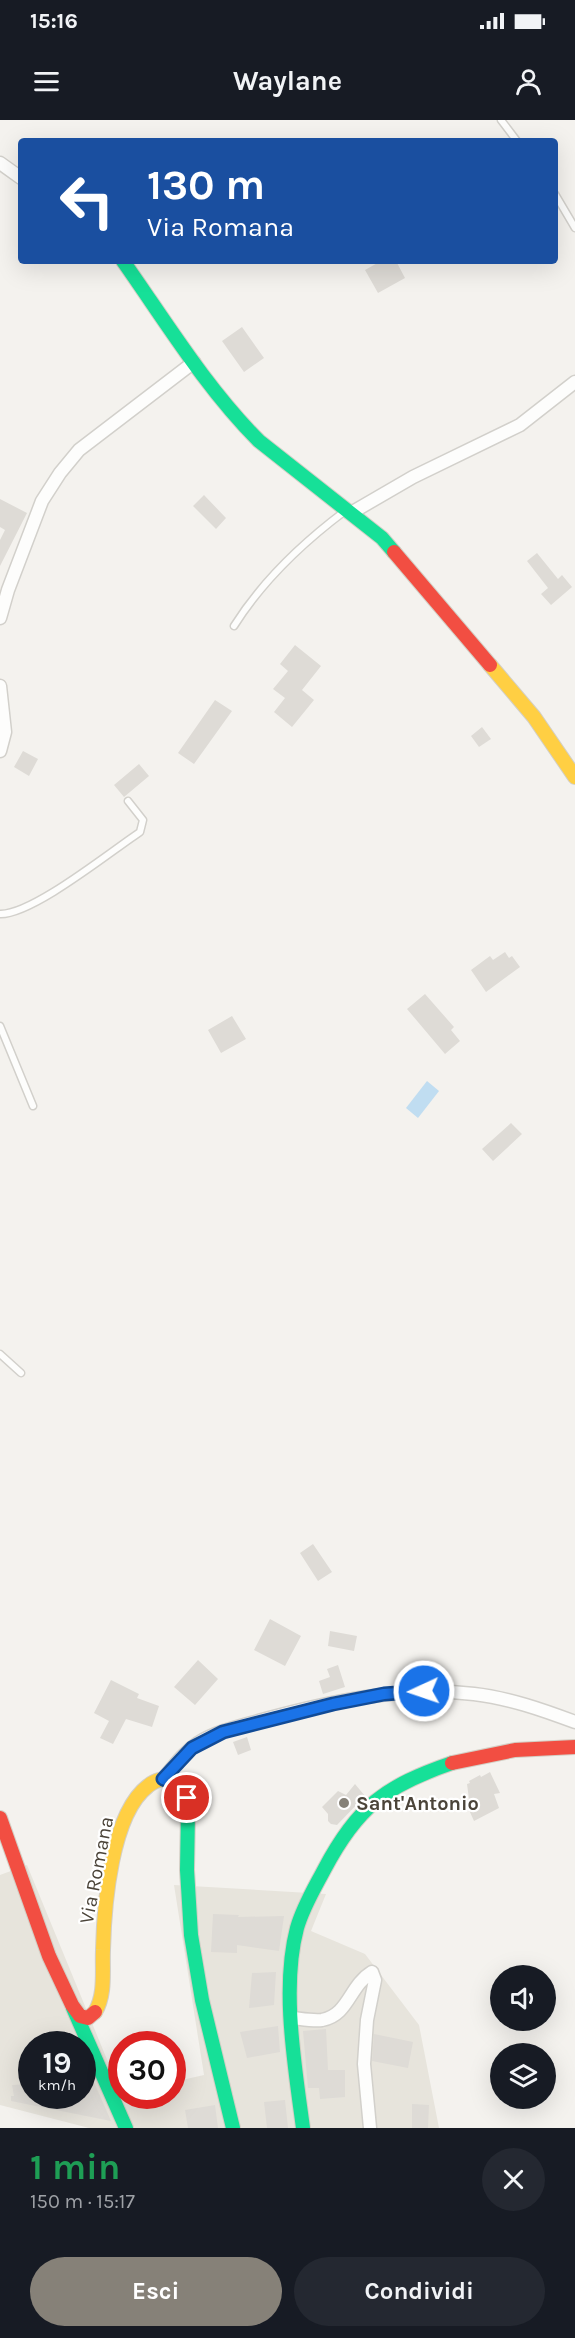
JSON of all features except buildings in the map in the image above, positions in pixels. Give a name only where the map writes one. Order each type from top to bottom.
[{"type":"street","points":[[0,163],[18,176]]},
{"type":"street","points":[[125,264],[194,362],[250,433],[373,530],[399,556],[534,717],[575,777]]},
{"type":"street","points":[[0,618],[8,590],[42,501],[60,473],[80,450],[194,362]]},
{"type":"street","points":[[348,512],[413,477],[520,425],[575,382]]},
{"type":"street","points":[[0,686],[5,732],[0,751]]},
{"type":"street","points":[[233,2128],[206,2016],[191,1935],[186,1872],[187,1798],[179,1785],[163,1779],[187,1752],[218,1734],[291,1713],[384,1694],[424,1691],[482,1695],[515,1702],[575,1722]]},
{"type":"street","points":[[303,2128],[293,2018],[293,1957],[302,1913],[339,1841],[359,1816],[397,1787],[437,1768],[486,1756],[546,1748],[575,1748]]},
{"type":"street","name":"Via Romana","points":[[71,2005],[79,2016],[86,2018],[93,2016],[100,2005],[108,1896],[123,1825],[128,1808],[138,1792],[148,1784],[163,1779]]},
{"type":"street","points":[[0,1818],[50,1959],[126,2128]]},
{"type":"street","points":[[293,2018],[320,2020],[336,2015],[361,1979],[372,1972],[375,1980],[364,2064],[370,2128]]},
{"type":"lane","points":[[501,120],[516,138]]},
{"type":"lane","points":[[558,199],[575,228]]},
{"type":"lane","points":[[234,626],[251,599],[302,545],[348,512]]},
{"type":"lane","points":[[0,914],[10,914],[37,902],[140,832],[143,820],[128,801]]},
{"type":"lane","points":[[0,1026],[33,1106]]},
{"type":"lane","points":[[0,1354],[21,1373]]},
{"type":"shaded area","points":[[27,1865],[95,2031],[18,2031],[18,2109],[96,2109],[96,2033],[108,2062],[108,2109],[186,2109],[186,2079],[204,2075],[174,1885],[326,1894],[311,1931],[365,1954],[419,2025],[439,2128],[89,2128],[0,2105],[0,1875]]},
{"type":"water","points":[[427,1081],[439,1091],[418,1118],[406,1108]]},
{"type":"traffic: fast","points":[[125,264],[187,354],[240,421],[259,441],[382,538],[394,552]]},
{"type":"traffic: fast","points":[[303,2128],[293,2054],[290,2002],[292,1951],[302,1913],[336,1848],[361,1815],[391,1790],[452,1763]]},
{"type":"traffic: fast","points":[[188,1812],[187,1870],[191,1935],[202,2000],[233,2128]]},
{"type":"traffic: fast","points":[[73,2008],[126,2128]]},
{"type":"traffic: slow","points":[[490,665],[534,717],[575,777]]},
{"type":"traffic: slow","points":[[95,2012],[102,1990],[108,1886],[112,1862],[125,1817],[135,1799],[148,1786],[163,1779],[181,1786],[188,1812]]},
{"type":"traffic: jam","points":[[394,552],[490,665]]},
{"type":"traffic: jam","points":[[452,1763],[515,1750],[575,1747]]},
{"type":"traffic: jam","points":[[0,1818],[49,1956],[72,2005],[80,2016],[88,2018],[95,2012]]},
{"type":"place","name":"Sant'Antonio","points":[[344,1803]]},
{"type":"route","points":[[187,1798],[183,1788],[172,1780],[163,1779],[183,1755],[210,1737],[260,1721],[317,1707],[384,1694],[424,1691]]}]
